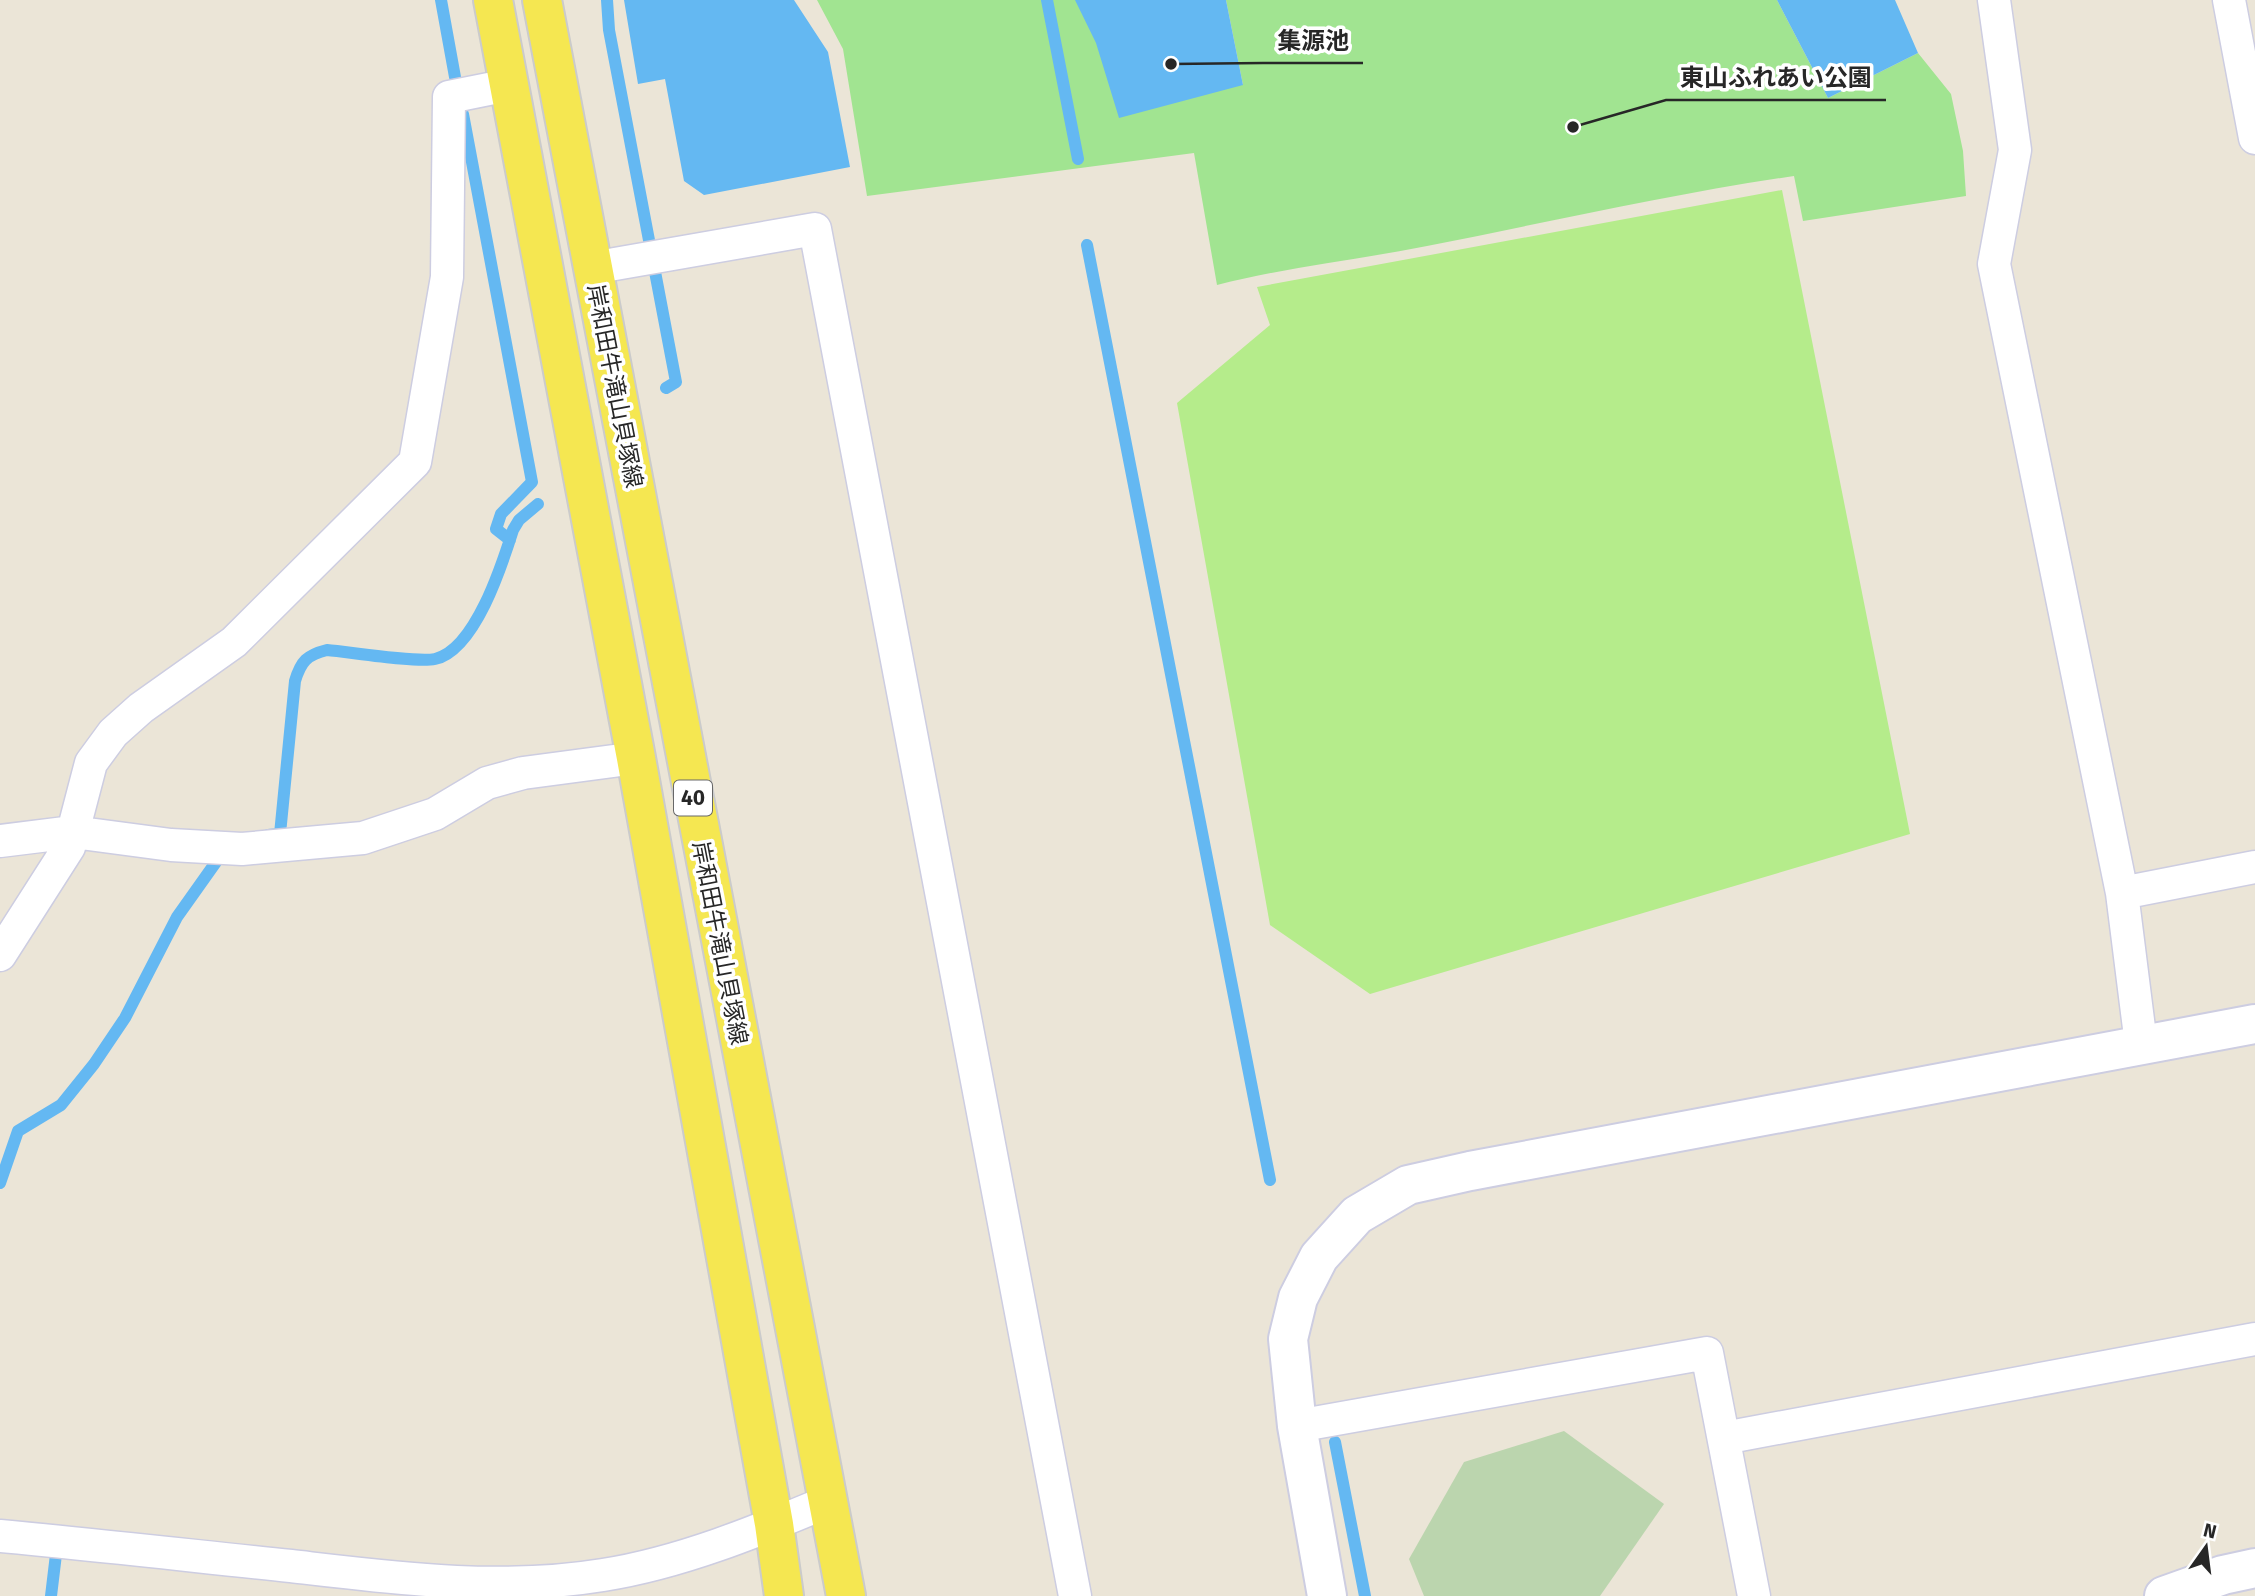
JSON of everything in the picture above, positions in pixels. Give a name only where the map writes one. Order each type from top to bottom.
[{"type":"main road","name":"岸和田牛滝山貝塚線","points":[[494,0],[636,758],[774,1524],[784,1596]]},
{"type":"main road","name":"岸和田牛滝山貝塚線","points":[[542,0],[846,1596]]},
{"type":"street","points":[[1994,0],[2015,150],[1994,264],[2122,893],[2141,1044]]},
{"type":"street","points":[[2229,0],[2255,138]]},
{"type":"street","points":[[0,955],[69,847],[91,763],[113,733],[141,708],[234,642],[415,462],[447,276],[449,97],[509,85]]},
{"type":"street","points":[[592,268],[815,229],[1075,1596]]},
{"type":"street","points":[[0,841],[73,832],[171,845],[242,849],[363,838],[435,814],[487,783],[523,773],[636,758]]},
{"type":"street","points":[[2122,893],[2255,867]]},
{"type":"street","points":[[1326,1596],[1297,1426],[1288,1339],[1298,1298],[1319,1257],[1357,1214],[1408,1185],[2255,1024]]},
{"type":"street","points":[[1724,1438],[2255,1339]]},
{"type":"street","points":[[1297,1426],[1706,1353],[1754,1596]]},
{"type":"street","points":[[0,1536],[437,1583],[529,1583],[604,1575],[665,1560],[774,1524],[829,1500]]},
{"type":"street","points":[[2164,1596],[2223,1575],[2255,1568]]},
{"type":"green space","points":[[817,0],[1142,0],[1243,85],[1226,0],[1777,0],[1828,98],[1918,53],[1951,94],[1963,151],[1966,196],[1803,221],[1794,176],[1656,200],[1427,246],[1269,273],[1217,285],[1194,153],[867,196],[843,49]]},
{"type":"green space","points":[[1782,190],[1910,834],[1370,994],[1270,925],[1177,403],[1270,325],[1257,287]]},
{"type":"green space","points":[[1564,1431],[1664,1504],[1600,1596],[1424,1596],[1409,1559],[1464,1462]]},
{"type":"water","points":[[624,0],[794,0],[828,52],[850,167],[704,195],[684,181],[665,79],[638,84]]},
{"type":"water","points":[[1075,0],[1226,0],[1243,85],[1119,118],[1096,43]]},
{"type":"water","points":[[1777,0],[1895,0],[1918,53],[1828,98]]},
{"type":"waterway","points":[[441,0],[455,77]]},
{"type":"waterway","points":[[607,0],[609,30],[676,382],[666,388]]},
{"type":"waterway","points":[[1047,0],[1078,159]]},
{"type":"waterway","points":[[463,114],[532,482],[501,514],[496,529],[510,540]]},
{"type":"waterway","points":[[1087,245],[1270,1180]]},
{"type":"waterway","points":[[268,835],[280,834],[295,681],[302,664],[314,654],[327,650],[426,660],[449,652],[463,640],[485,604],[519,520],[538,504]]},
{"type":"waterway","points":[[0,1183],[18,1131],[61,1105],[94,1064],[125,1018],[177,917],[221,855]]},
{"type":"waterway","points":[[1335,1442],[1365,1596]]},
{"type":"waterway","points":[[51,1596],[57,1546]]},
{"type":"place","name":"集源池","points":[[1171,64]]},
{"type":"place","name":"東山ふれあい公園","points":[[1573,127]]}]
